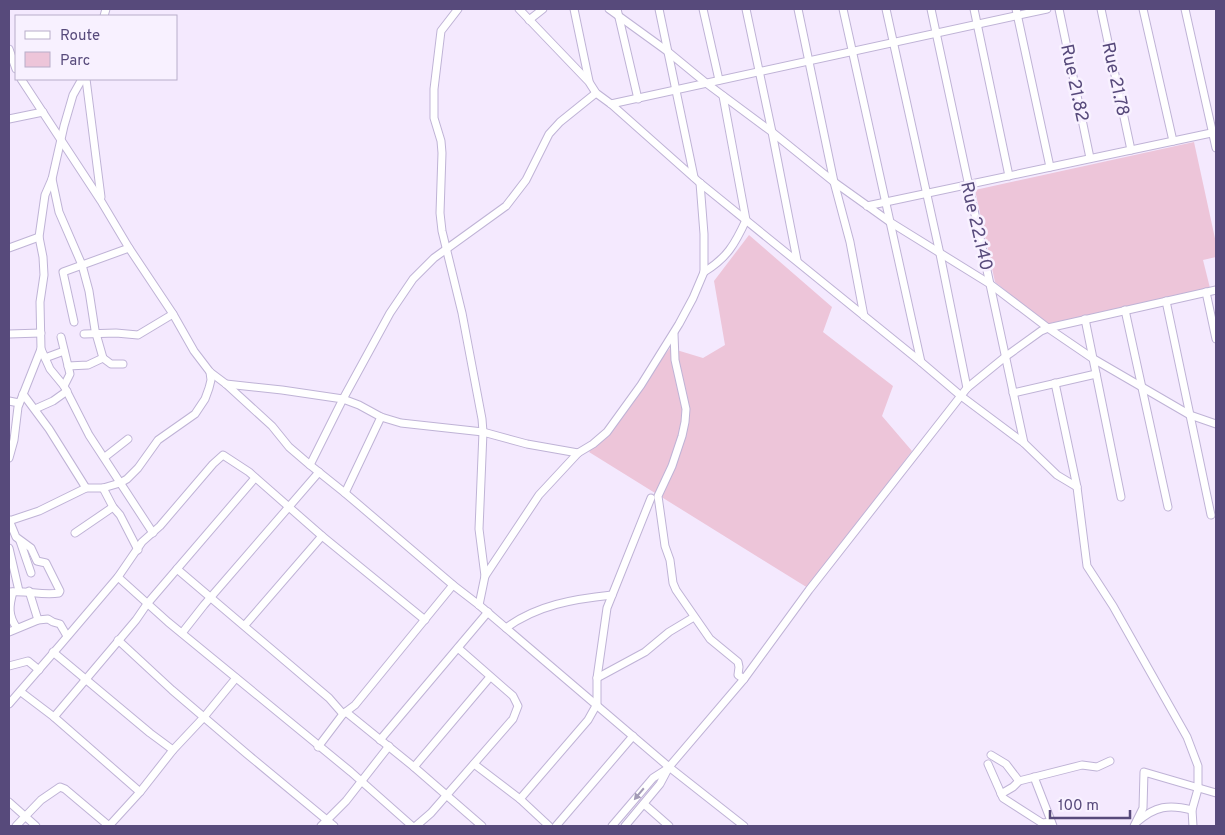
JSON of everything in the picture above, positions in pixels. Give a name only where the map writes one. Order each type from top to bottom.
[{"type":"street","points":[[458,9],[441,31],[434,89],[434,118],[441,141],[442,153],[440,213],[472,364],[483,432],[479,529],[485,576],[479,605]]},
{"type":"street","points":[[519,9],[589,82],[596,93],[697,180],[797,260],[960,396],[1024,443],[1057,475],[1077,486]]},
{"type":"street","points":[[529,20],[543,9]]},
{"type":"street","points":[[574,9],[589,82]]},
{"type":"street","points":[[609,9],[668,51],[706,83],[772,132],[834,182],[890,222],[990,284],[1048,328],[1092,358],[1190,415],[1216,424]]},
{"type":"street","points":[[617,9],[638,99]]},
{"type":"street","points":[[485,576],[539,496],[578,453],[593,444],[607,432],[636,392],[674,334],[704,272],[704,234],[697,180],[659,9]]},
{"type":"street","points":[[703,9],[719,80]]},
{"type":"street","points":[[746,9],[797,260]]},
{"type":"street","points":[[798,9],[834,182],[849,236],[864,316]]},
{"type":"street","points":[[843,9],[921,362]]},
{"type":"street","points":[[886,9],[940,254],[967,388]]},
{"type":"street","name":"Rue 22.140","points":[[931,9],[967,185],[1024,443]]},
{"type":"street","points":[[974,9],[1009,176]]},
{"type":"street","points":[[611,104],[978,24],[1016,12],[1046,9]]},
{"type":"street","name":"Rue 21.82","points":[[1058,9],[1090,158]]},
{"type":"street","name":"Rue 21.78","points":[[1101,9],[1131,150]]},
{"type":"street","points":[[1143,9],[1173,141]]},
{"type":"street","points":[[1185,9],[1214,132],[1216,148]]},
{"type":"street","points":[[1016,12],[1050,167]]},
{"type":"street","points":[[9,49],[13,68]]},
{"type":"street","points":[[23,80],[101,201],[128,248],[173,314],[194,352],[210,372],[272,426],[289,447],[310,465],[488,612],[669,767],[742,826]]},
{"type":"street","points":[[9,458],[14,440],[19,403],[40,349],[40,302],[44,275],[39,237],[45,195],[52,178],[73,96],[81,80]]},
{"type":"street","points":[[86,80],[101,201]]},
{"type":"street","points":[[310,465],[342,399],[390,313],[413,279],[424,266],[506,206],[526,180],[549,134],[560,122],[596,93]]},
{"type":"street","points":[[704,272],[719,263],[729,252],[739,237],[746,220],[723,96]]},
{"type":"street","points":[[9,119],[43,112]]},
{"type":"street","points":[[867,206],[926,195],[1214,132]]},
{"type":"street","points":[[52,178],[59,212],[82,265],[89,291],[96,334],[103,358],[111,364],[123,364]]},
{"type":"street","points":[[9,248],[39,237]]},
{"type":"street","points":[[74,322],[63,273],[128,248]]},
{"type":"street","points":[[624,826],[660,784],[669,767],[744,679],[809,590],[967,388],[1005,357],[1048,328],[1216,290]]},
{"type":"street","points":[[1206,292],[1216,339]]},
{"type":"street","points":[[1166,301],[1211,515]]},
{"type":"street","points":[[1125,310],[1168,507]]},
{"type":"street","points":[[84,334],[116,333],[138,335],[173,314]]},
{"type":"street","points":[[1085,319],[1121,497]]},
{"type":"street","points":[[9,334],[41,333]]},
{"type":"street","points":[[674,334],[677,375],[686,409],[685,422],[682,436],[658,496],[666,549],[670,560],[672,583],[710,639],[736,659],[740,667],[738,675],[744,679]]},
{"type":"street","points":[[35,409],[53,401],[66,389],[70,374],[61,338]]},
{"type":"street","points":[[40,349],[54,374],[66,389],[89,435],[105,457],[129,499],[153,533]]},
{"type":"street","points":[[45,358],[64,351]]},
{"type":"street","points":[[68,366],[88,365],[103,358]]},
{"type":"street","points":[[14,592],[29,591],[53,594],[60,591],[46,564],[38,561],[31,548],[15,536],[9,521],[39,511],[86,488],[103,488],[120,483],[138,468],[158,440],[195,414],[210,388],[212,380],[210,372]]},
{"type":"street","points":[[1013,393],[1096,374]]},
{"type":"street","points":[[1055,383],[1077,486],[1087,566],[1124,626],[1187,737],[1198,766],[1198,789],[1192,810],[1193,826]]},
{"type":"street","points":[[226,384],[342,399],[359,405],[381,417],[401,423],[483,432],[526,444],[578,453]]},
{"type":"street","points":[[23,394],[35,409],[86,488]]},
{"type":"street","points":[[9,401],[19,403]]},
{"type":"street","points":[[9,421],[16,416]]},
{"type":"street","points":[[345,493],[381,417]]},
{"type":"street","points":[[105,457],[128,439]]},
{"type":"street","points":[[9,704],[118,576],[142,542],[153,533],[223,455],[255,478],[322,536],[425,620]]},
{"type":"street","points":[[182,634],[319,472]]},
{"type":"street","points":[[54,717],[136,620],[147,604],[255,478]]},
{"type":"street","points":[[103,488],[113,507],[120,515],[138,550]]},
{"type":"street","points":[[520,799],[588,720],[597,704],[597,678],[606,613],[650,498]]},
{"type":"street","points":[[75,533],[113,507]]},
{"type":"street","points":[[245,625],[322,536]]},
{"type":"street","points":[[20,540],[32,573]]},
{"type":"street","points":[[9,548],[14,592],[10,610],[17,628]]},
{"type":"street","points":[[177,569],[245,625],[345,713],[389,746],[482,826]]},
{"type":"street","points":[[118,576],[182,634],[414,826],[431,813],[474,764],[512,719],[518,706],[513,696],[458,648]]},
{"type":"street","points":[[318,747],[345,713],[355,706],[454,585]]},
{"type":"street","points":[[29,591],[38,620]]},
{"type":"street","points":[[506,628],[528,614],[548,606],[589,597],[612,595]]},
{"type":"street","points":[[380,740],[488,612]]},
{"type":"street","points":[[597,678],[645,652],[669,632],[694,617]]},
{"type":"street","points":[[9,632],[38,620],[48,619],[59,623],[67,636]]},
{"type":"street","points":[[118,640],[204,717],[334,826]]},
{"type":"street","points":[[53,652],[172,750]]},
{"type":"street","points":[[9,666],[28,661],[39,670]]},
{"type":"street","points":[[414,767],[490,677]]},
{"type":"street","points":[[16,826],[41,800],[60,787],[109,826],[140,792],[172,750],[204,717],[236,678]]},
{"type":"street","points":[[21,692],[54,717],[140,792]]},
{"type":"street","points":[[556,826],[633,736]]},
{"type":"street","points":[[321,826],[361,782],[389,746]]},
{"type":"street","points":[[991,755],[1006,764],[1019,781]]},
{"type":"street","points":[[1001,794],[1014,787],[1019,781],[1082,765],[1097,767],[1110,761]]},
{"type":"street","points":[[474,764],[520,799],[549,826]]},
{"type":"street","points":[[988,764],[1004,799],[1042,823],[1052,824],[1034,777]]},
{"type":"street","points":[[612,826],[653,778],[669,767]]},
{"type":"street","points":[[1134,825],[1143,808],[1144,772],[1216,793]]},
{"type":"street","points":[[9,802],[36,826]]},
{"type":"street","points":[[644,804],[669,826]]},
{"type":"street","points":[[1134,825],[1148,813],[1167,807],[1173,806],[1192,810]]},
{"type":"green space","points":[[1194,142],[1216,243],[1216,257],[1203,260],[1210,288],[1047,324],[995,282],[975,190]]},
{"type":"green space","points":[[749,235],[832,307],[823,332],[893,386],[882,416],[912,451],[808,588],[589,452],[670,348],[703,358],[725,345],[714,281]]}]
